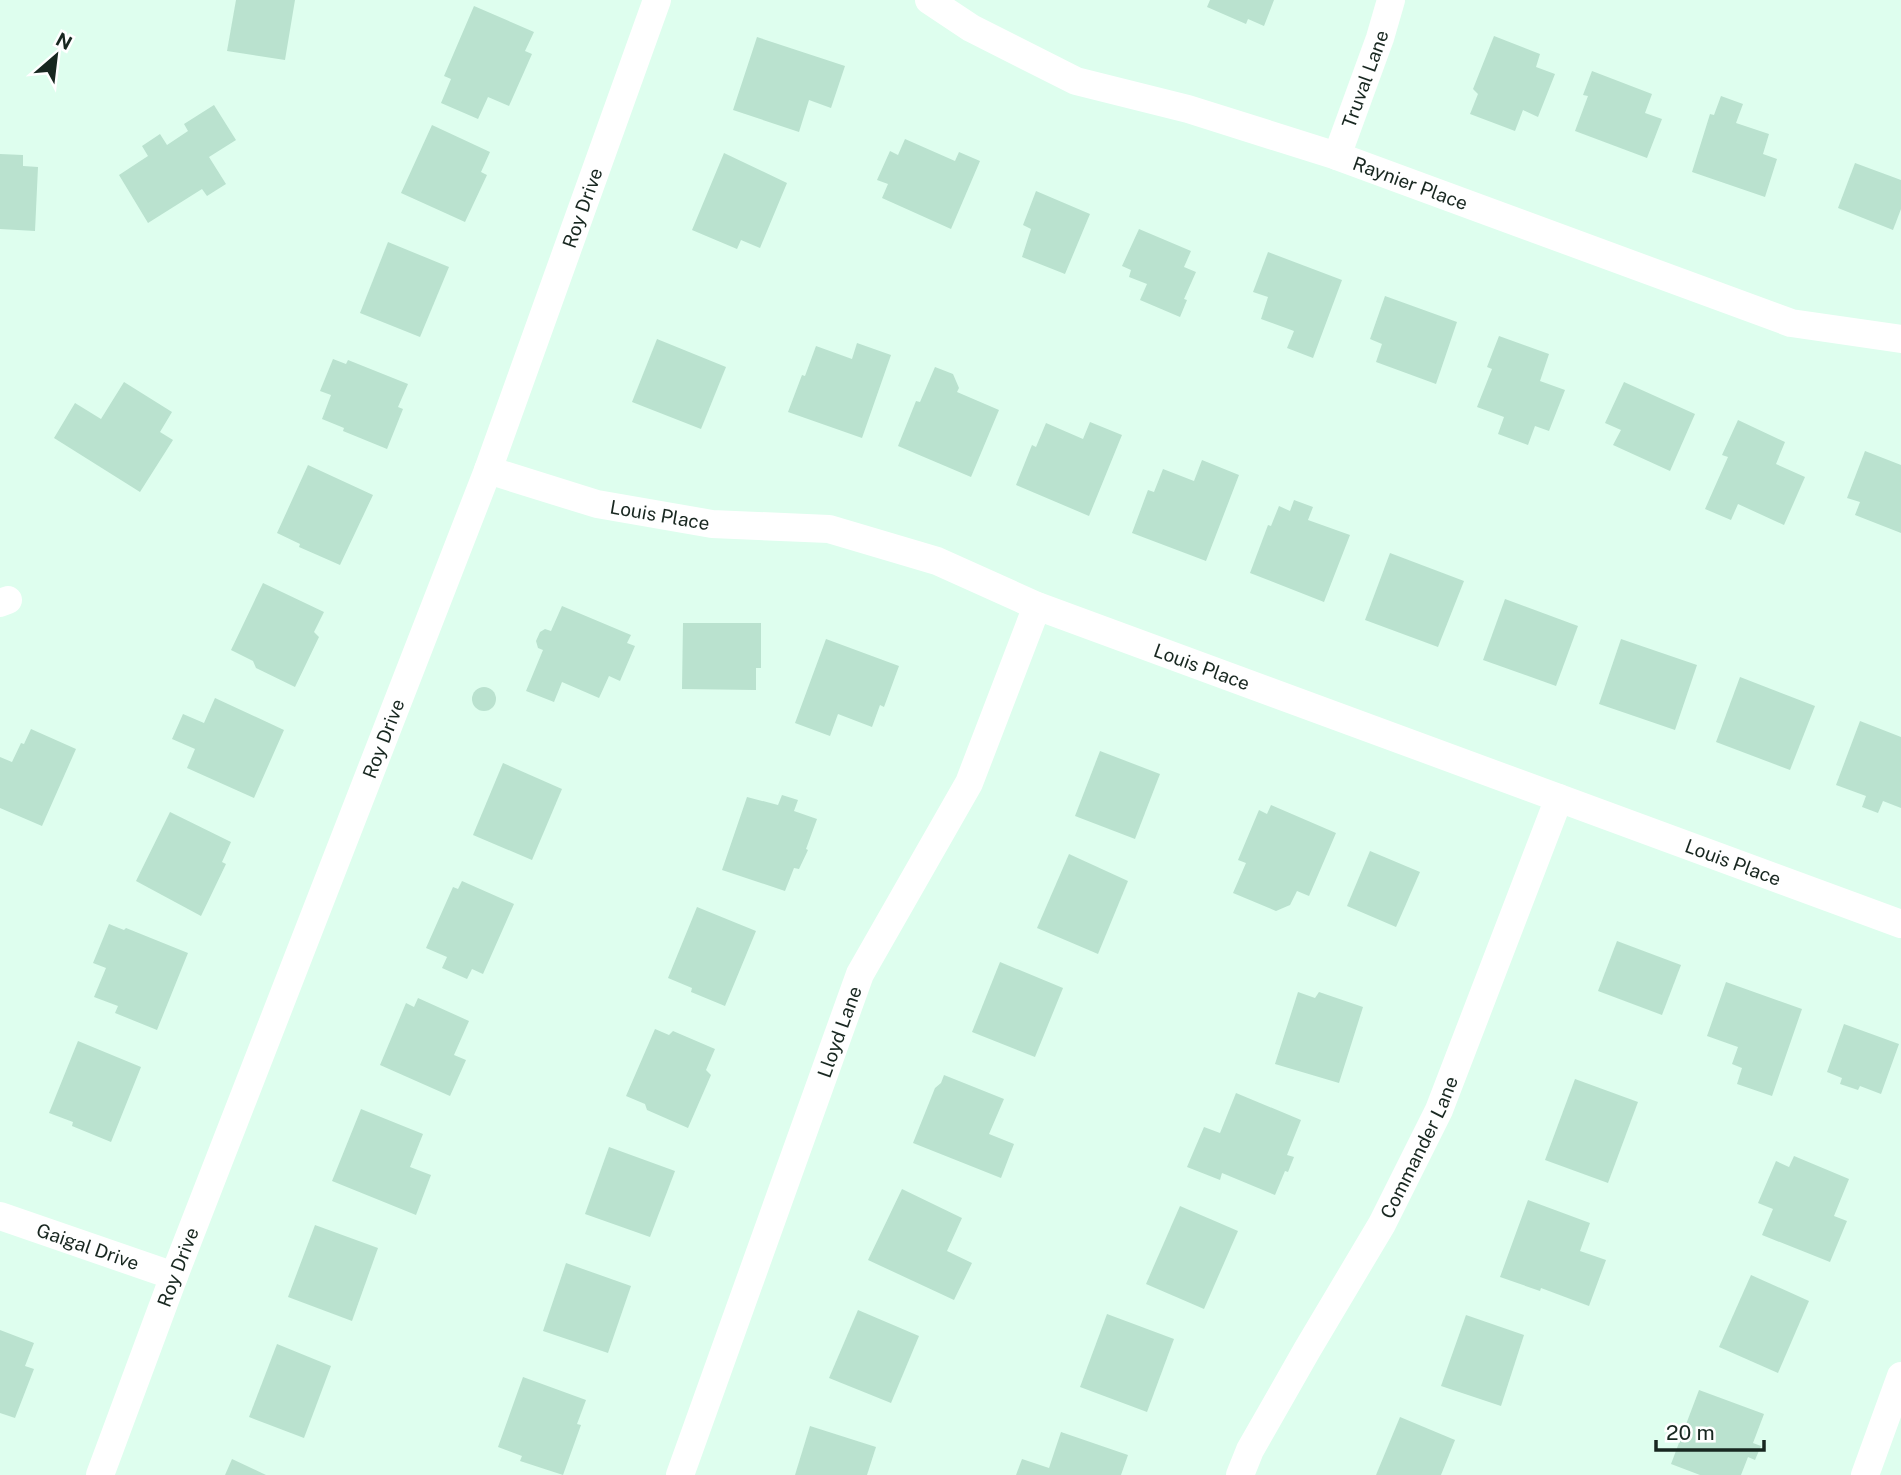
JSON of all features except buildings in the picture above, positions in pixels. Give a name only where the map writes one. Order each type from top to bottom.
[{"type":"street","name":"Roy Drive","points":[[100,1475],[174,1276],[488,470],[657,0]]},
{"type":"street","name":"Raynier Place","points":[[929,0],[971,28],[1076,81],[1188,109],[1337,156],[1791,323],[1901,339]]},
{"type":"street","name":"Truval Lane","points":[[1337,156],[1391,0]]},
{"type":"street","name":"Louis Place","points":[[488,470],[597,504],[712,524],[829,528],[937,561],[1037,606],[1901,924]]},
{"type":"street","name":"Lloyd Lane","points":[[680,1475],[860,974],[969,783],[1037,606]]},
{"type":"street","name":"Commander Lane","points":[[1240,1475],[1250,1450],[1382,1224],[1439,1110],[1559,798]]},
{"type":"street","name":"Gaigal Drive","points":[[0,1216],[174,1276]]},
{"type":"street","points":[[1865,1475],[1901,1376]]}]
